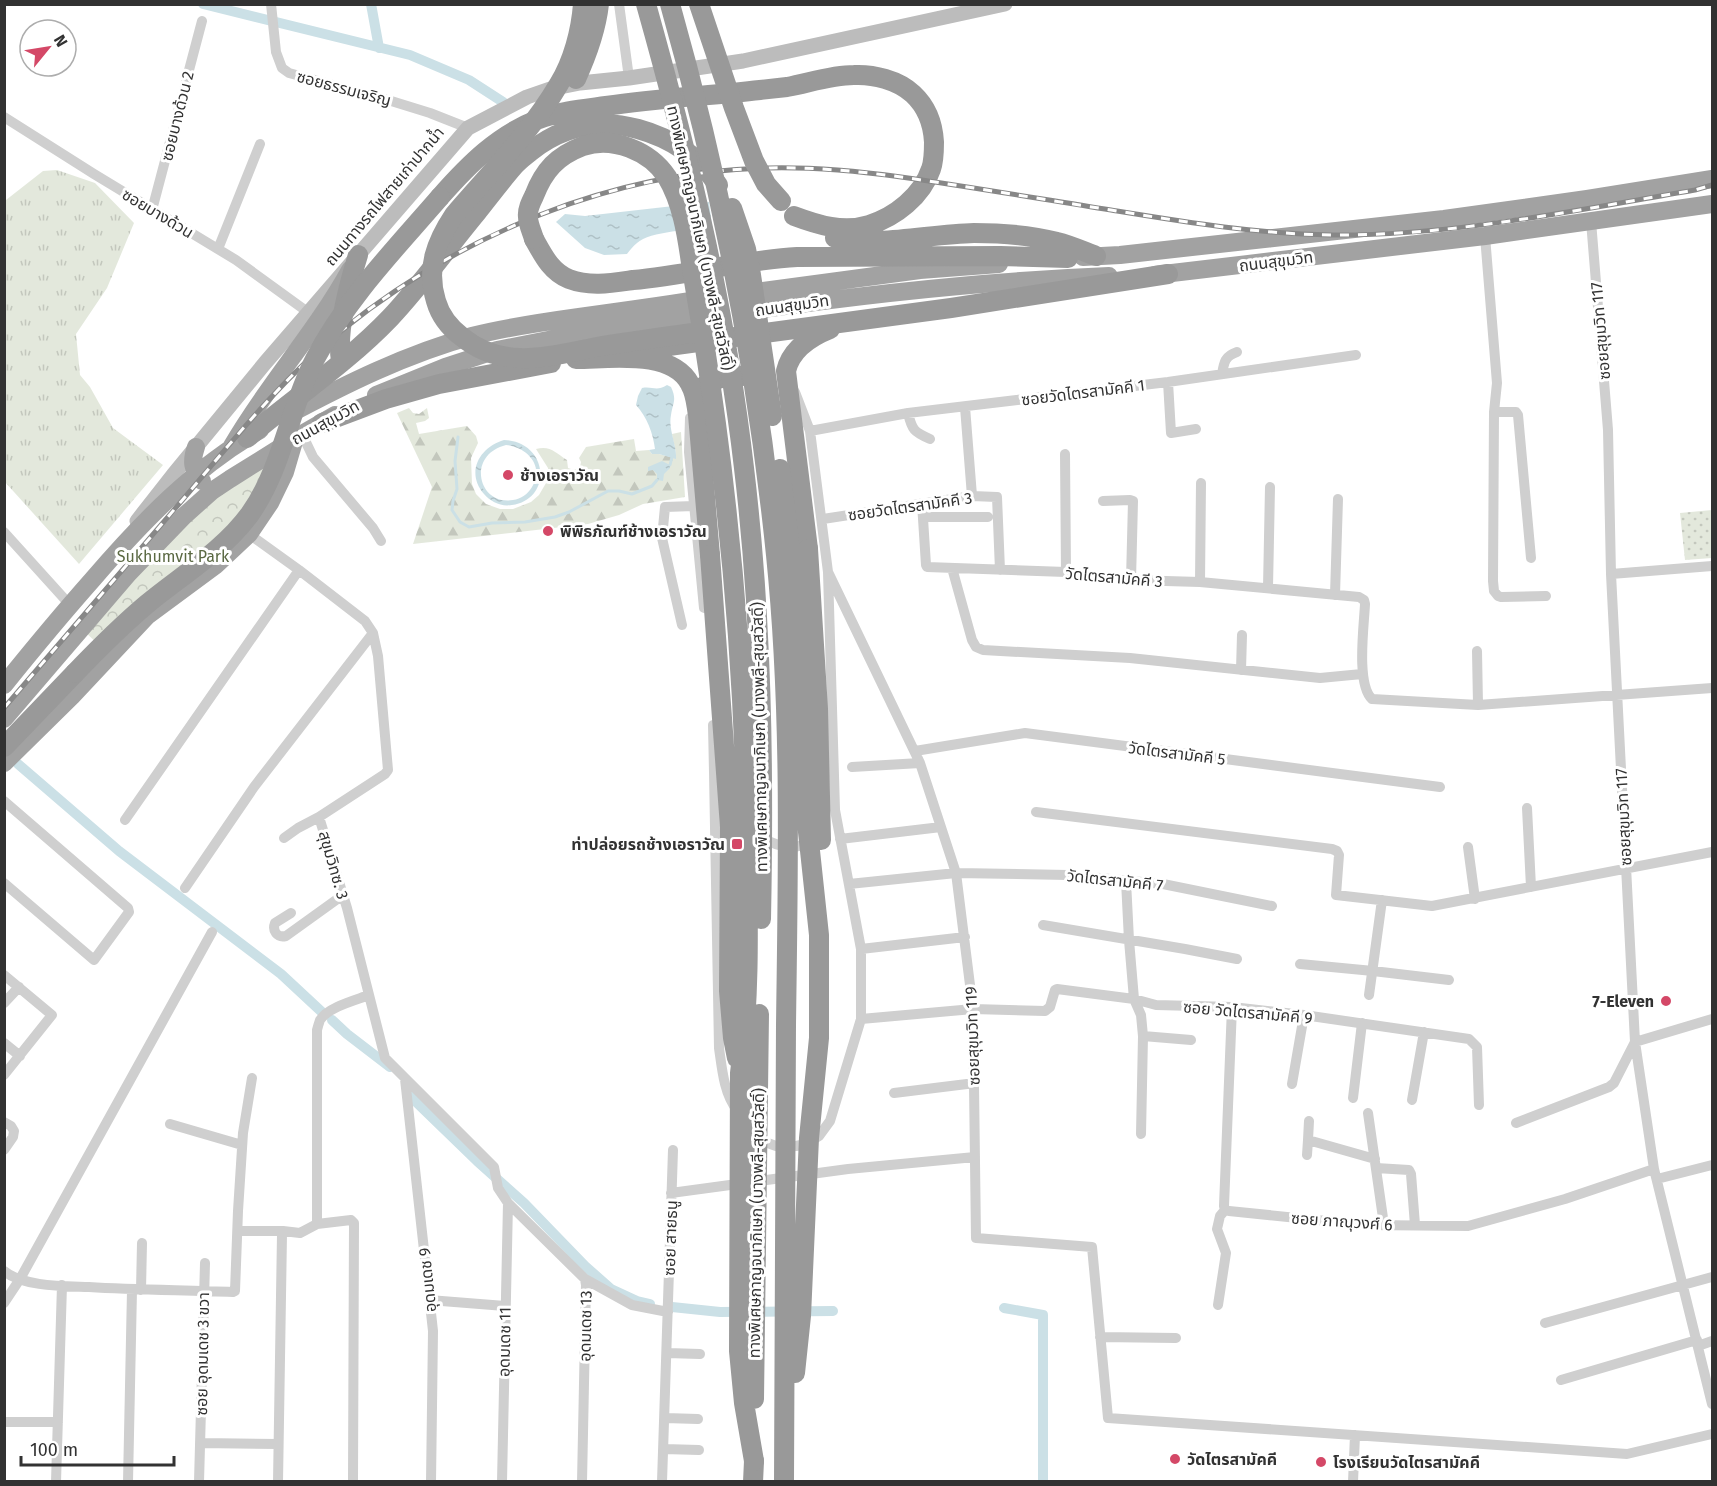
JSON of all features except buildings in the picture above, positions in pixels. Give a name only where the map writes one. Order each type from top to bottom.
[{"type":"highway","points":[[584,4],[578,38],[560,83],[539,115],[454,215],[442,233],[435,250],[431,272],[437,306],[446,321],[470,344],[501,357],[524,359],[723,328],[918,302],[1022,296]]},
{"type":"highway","points":[[239,443],[342,361],[390,317],[451,244],[554,117],[570,92],[584,63],[593,36],[598,4]]},
{"type":"highway","name":"ทางพิเศษกาญจนาภิเษก (บางพลี-สุขสวัสดิ์)","points":[[646,4],[688,163],[709,258],[728,359],[744,467],[754,564],[760,662],[762,865],[756,1141],[753,1482]]},
{"type":"highway","name":"ทางพิเศษกาญจนาภิเษก (บางพลี-สุขสวัสดิ์)","points":[[670,4],[713,168],[749,352],[765,462],[780,600],[787,736],[788,864],[784,1482]]},
{"type":"highway","points":[[699,4],[754,161],[766,184],[787,209],[814,232],[844,240],[884,241],[973,233],[1016,236],[1058,242],[1096,256]]},
{"type":"highway","points":[[4,747],[109,639],[148,603],[230,537],[249,514],[272,475],[297,401],[315,359],[340,317],[440,197],[464,171],[502,138],[541,119],[562,113],[630,102],[785,87],[853,75],[871,76],[899,84],[912,93],[928,114],[934,145],[931,170],[913,198],[886,218],[852,228],[821,226],[787,209]]},
{"type":"highway","points":[[515,164],[543,142],[579,126],[614,124],[634,128],[669,140],[703,165],[723,192],[736,217],[751,275],[788,533],[800,665],[810,858],[819,935]]},
{"type":"highway","points":[[753,1461],[739,1351],[740,1072],[746,1032],[748,951],[747,770],[735,593],[722,470],[706,353],[686,230],[674,191],[666,175],[655,162],[623,145],[597,143],[583,146],[559,158],[542,177],[530,206],[528,218],[534,239],[546,262],[558,273],[588,284],[665,277],[775,258],[1000,255],[1068,258]]},
{"type":"highway","name":"ถนนสุขุมวิท","points":[[4,685],[116,552],[153,513],[196,474],[239,443],[336,390],[426,351],[471,336],[506,328],[920,270],[1096,256],[1360,228],[1477,214],[1713,179]]},
{"type":"highway","name":"ถนนสุขุมวิท","points":[[4,718],[129,573],[167,532],[212,491],[298,436],[360,402],[445,367],[497,350],[558,338],[819,301],[923,289],[1168,274],[1485,236],[1713,204]]},
{"type":"highway","points":[[1360,228],[1362,250]]},
{"type":"highway","points":[[342,361],[339,348],[348,288],[358,255]]},
{"type":"highway","points":[[239,443],[248,417],[320,318],[358,255]]},
{"type":"highway","points":[[322,423],[386,399],[467,377],[576,359],[951,308],[1168,274]]},
{"type":"highway","points":[[784,1460],[802,1305],[809,1137],[819,1038],[820,756],[808,549],[786,371],[792,356],[804,343],[825,331],[852,321]]},
{"type":"highway","points":[[576,359],[641,358],[668,363],[685,376],[695,395],[710,555],[730,827],[728,949],[730,1015],[740,1072]]},
{"type":"highway","points":[[695,395],[704,386],[733,375],[759,377],[764,382],[787,580],[796,694]]},
{"type":"highway","points":[[4,763],[72,696],[147,616],[216,565],[249,534],[270,503],[285,472],[298,436]]},
{"type":"highway","points":[[196,447],[192,461],[196,474],[212,491]]},
{"type":"main road","name":"ถนนทางรถไฟสายเก่าปากน้ำ","points":[[116,552],[144,512],[196,447],[468,128],[550,89],[766,56],[1005,4]]},
{"type":"street","name":"ซอยธรรมเจริญ","points":[[272,4],[276,52],[282,68],[289,73],[414,102],[468,128]]},
{"type":"street","points":[[619,4],[629,78]]},
{"type":"street","points":[[706,4],[724,63]]},
{"type":"street","name":"ซอยบางด้วน 2","points":[[152,210],[202,21]]},
{"type":"street","name":"ซอยบางด้วน","points":[[4,117],[236,260],[309,313]]},
{"type":"street","points":[[218,249],[260,144]]},
{"type":"street","name":"ซอยสุขุมวิท 117","points":[[1591,221],[1608,430],[1611,574],[1635,1041],[1655,1174],[1713,1404]]},
{"type":"street","points":[[1485,236],[1497,383],[1494,412],[1494,591],[1498,597],[1546,596]]},
{"type":"street","points":[[1222,374],[1224,361],[1228,355],[1237,352]]},
{"type":"street","name":"ซอยวัดไตรสามัคคี 1","points":[[810,431],[908,413],[1168,382],[1356,355]]},
{"type":"street","points":[[695,395],[690,416],[689,452],[712,692],[718,1048],[731,1103],[750,1128],[765,1142],[776,1146],[796,1146],[807,1144],[819,1136],[830,1121],[861,1019],[861,949],[835,810],[828,572],[822,519],[810,431],[786,371]]},
{"type":"street","points":[[1168,382],[1171,433],[1196,429]]},
{"type":"street","points":[[965,407],[972,496]]},
{"type":"street","points":[[1494,412],[1516,412],[1518,415],[1531,558]]},
{"type":"street","points":[[908,413],[911,428],[930,439]]},
{"type":"street","points":[[298,436],[381,541]]},
{"type":"street","points":[[1065,454],[1066,572]]},
{"type":"street","points":[[1200,582],[1201,483]]},
{"type":"street","points":[[1268,588],[1270,487]]},
{"type":"street","name":"ซอยวัดไตรสามัคคี 3","points":[[822,519],[972,496],[997,497],[1000,570]]},
{"type":"street","points":[[1335,595],[1338,499]]},
{"type":"street","points":[[1103,501],[1133,501],[1131,580]]},
{"type":"street","name":"วัดไตรสามัคคี 3","points":[[922,503],[926,565],[930,567],[1066,572],[1131,580],[1200,582],[1359,597],[1364,600],[1365,604],[1362,674]]},
{"type":"street","points":[[682,625],[662,538],[663,513],[665,507],[694,506]]},
{"type":"street","points":[[923,517],[988,517]]},
{"type":"street","points":[[4,531],[70,605]]},
{"type":"street","points":[[185,888],[254,788],[373,633],[365,621],[249,534]]},
{"type":"street","points":[[1611,574],[1713,566]]},
{"type":"street","points":[[952,568],[972,640],[976,647],[982,650],[1130,658],[1320,678],[1362,674],[1368,696],[1372,699],[1478,705],[1713,688]]},
{"type":"street","points":[[125,820],[299,570]]},
{"type":"street","name":"ซอยสุขุมวิท 119","points":[[828,572],[920,763],[956,873],[973,1009],[976,1238],[1092,1247],[1108,1418],[1355,1435]]},
{"type":"street","name":"สุขุมวิทซ. 3","points":[[373,633],[378,656],[388,770],[319,817],[343,895],[384,1057],[406,1082],[494,1167],[498,1188]]},
{"type":"street","points":[[1241,670],[1242,635]]},
{"type":"street","points":[[1477,651],[1478,705]]},
{"type":"street","points":[[712,692],[719,697],[726,698],[832,693]]},
{"type":"street","name":"วัดไตรสามัคคี 5","points":[[915,752],[1025,733],[1440,787]]},
{"type":"street","points":[[852,767],[920,763]]},
{"type":"street","points":[[714,772],[741,820],[757,835],[776,844],[790,848],[808,843],[819,834],[835,810]]},
{"type":"street","points":[[4,801],[128,908],[129,912],[94,960],[4,883]]},
{"type":"street","points":[[1527,808],[1531,887]]},
{"type":"street","points":[[1036,812],[1332,849],[1339,855],[1336,895],[1432,906],[1713,852]]},
{"type":"street","points":[[284,838],[319,817]]},
{"type":"street","points":[[840,839],[941,827]]},
{"type":"street","points":[[1468,847],[1475,899]]},
{"type":"street","name":"วัดไตรสามัคคี 7","points":[[849,884],[956,873],[1068,875],[1163,884],[1272,906]]},
{"type":"street","points":[[1126,881],[1134,999],[1141,1015],[1143,1036],[1141,1134]]},
{"type":"street","points":[[291,913],[275,923],[274,929],[279,936],[286,936],[343,895]]},
{"type":"street","points":[[1369,995],[1382,900]]},
{"type":"street","points":[[1043,925],[1237,959]]},
{"type":"street","points":[[4,1303],[20,1279],[212,932]]},
{"type":"street","points":[[861,949],[965,937]]},
{"type":"street","points":[[1300,964],[1373,970],[1449,980]]},
{"type":"street","points":[[4,975],[52,1015],[4,1075]]},
{"type":"street","points":[[4,1003],[19,987]]},
{"type":"street","name":"ซอย วัดไตรสามัคคี 9","points":[[973,1009],[1045,1011],[1050,1007],[1057,988],[1134,999],[1156,1005],[1232,1007],[1469,1039],[1477,1047],[1479,1106]]},
{"type":"street","points":[[317,1224],[317,1030],[321,1019],[327,1013],[369,995]]},
{"type":"street","points":[[1218,1305],[1226,1253],[1217,1229],[1220,1216],[1225,1210],[1232,1007]]},
{"type":"street","points":[[861,1019],[973,1009]]},
{"type":"street","points":[[1292,1084],[1304,1015]]},
{"type":"street","points":[[1516,1123],[1609,1087],[1614,1083],[1635,1041],[1713,1019]]},
{"type":"street","points":[[1353,1098],[1362,1023]]},
{"type":"street","points":[[1412,1100],[1424,1032]]},
{"type":"street","points":[[1143,1036],[1191,1040]]},
{"type":"street","points":[[4,1042],[20,1056]]},
{"type":"street","points":[[4,1271],[20,1279],[63,1286],[136,1290],[235,1291],[242,1145],[252,1078]]},
{"type":"street","name":"อุดมเดช 9","points":[[406,1082],[433,1331],[431,1482]]},
{"type":"street","points":[[894,1093],[975,1083]]},
{"type":"street","points":[[1368,1113],[1384,1225]]},
{"type":"street","points":[[1307,1155],[1309,1121]]},
{"type":"street","points":[[4,1122],[14,1131],[13,1137],[4,1150]]},
{"type":"street","points":[[170,1124],[242,1145]]},
{"type":"street","points":[[1308,1140],[1376,1164],[1409,1170],[1412,1174],[1415,1225]]},
{"type":"street","points":[[671,1193],[672,1150]]},
{"type":"street","name":"ซอย สายธนู","points":[[662,1482],[671,1193],[848,1169],[975,1157]]},
{"type":"street","name":"ซอย ภาณุวงศ์ 6","points":[[1225,1210],[1367,1225],[1468,1226],[1655,1174],[1713,1165]]},
{"type":"street","name":"อุดมเดช 13","points":[[498,1188],[508,1203],[585,1278],[582,1482]]},
{"type":"street","name":"อุดมเดช 11","points":[[501,1482],[508,1203]]},
{"type":"street","points":[[238,1231],[300,1233],[317,1224],[351,1220],[354,1222],[353,1482]]},
{"type":"street","points":[[278,1482],[283,1231]]},
{"type":"street","points":[[128,1482],[136,1290],[142,1243]]},
{"type":"street","name":"ซอย อุดมเดช 3 ขวา","points":[[199,1482],[205,1263]]},
{"type":"street","points":[[1545,1323],[1713,1277]]},
{"type":"street","points":[[585,1278],[632,1305],[668,1312]]},
{"type":"street","points":[[56,1482],[63,1286]]},
{"type":"street","points":[[429,1300],[505,1306]]},
{"type":"street","points":[[1100,1337],[1176,1338]]},
{"type":"street","points":[[1561,1380],[1697,1343],[1713,1341]]},
{"type":"street","points":[[667,1353],[700,1354]]},
{"type":"street","points":[[665,1418],[698,1419]]},
{"type":"street","points":[[4,1422],[58,1422]]},
{"type":"street","points":[[1353,1482],[1355,1435],[1628,1454],[1713,1434]]},
{"type":"street","points":[[200,1443],[278,1444]]},
{"type":"street","points":[[664,1449],[699,1450]]},
{"type":"green space","points":[[57,170],[95,183],[134,223],[107,288],[76,334],[80,375],[90,387],[113,428],[163,465],[79,564],[5,482],[5,199],[43,171]]},
{"type":"green space","points":[[409,408],[413,413],[419,414],[427,408],[429,418],[416,423],[419,434],[467,426],[476,436],[478,443],[471,458],[472,484],[476,494],[486,504],[500,509],[513,509],[531,502],[539,495],[549,478],[548,468],[536,449],[553,450],[567,460],[568,468],[574,470],[580,467],[579,458],[586,447],[634,439],[636,451],[649,450],[652,454],[675,458],[672,434],[681,432],[685,497],[643,504],[619,515],[588,524],[413,544],[432,487],[397,413]]},
{"type":"green space","name":"Sukhumvit Park","points":[[255,463],[272,475],[261,496],[101,647],[82,629],[129,573]]},
{"type":"green space","points":[[1712,510],[1712,558],[1685,560],[1680,513]]},
{"type":"water","points":[[709,202],[712,226],[652,236],[637,243],[627,254],[604,255],[585,248],[556,222],[565,214],[585,216]]},
{"type":"water","points":[[667,385],[671,387],[674,395],[670,421],[676,459],[652,454],[649,450],[655,449],[653,437],[649,425],[636,405],[642,388]]},
{"type":"water","points":[[504,440],[519,443],[530,450],[537,460],[540,471],[539,482],[534,493],[525,501],[512,505],[500,505],[487,497],[478,486],[476,469],[478,461],[482,454],[495,443]],"holes":[[[506,445],[521,449],[532,459],[535,465],[535,479],[526,494],[513,500],[501,500],[485,488],[481,478],[481,468],[493,450]]]},
{"type":"water","points":[[662,461],[670,465],[664,474],[663,481],[657,480],[657,474],[653,470],[648,471],[648,467]]},
{"type":"waterway","points":[[203,4],[410,55],[469,80],[503,102]]},
{"type":"waterway","points":[[371,4],[379,48]]},
{"type":"waterway","points":[[458,437],[455,461],[457,489],[452,510],[460,522],[469,527],[555,517],[608,491],[632,494],[652,486],[657,480]]},
{"type":"waterway","points":[[670,465],[672,457]]},
{"type":"waterway","points":[[18,764],[119,851],[281,974],[324,1014]]},
{"type":"waterway","points":[[332,1020],[390,1067]]},
{"type":"waterway","points":[[406,1081],[415,1101],[524,1203],[585,1266],[611,1289],[637,1301],[650,1304]]},
{"type":"waterway","points":[[672,1307],[720,1312],[833,1311]]},
{"type":"waterway","points":[[1004,1308],[1043,1315],[1043,1482]]},
{"type":"railway","points":[[4,708],[240,432],[319,350],[387,296],[437,265],[541,214],[597,195],[653,181],[711,172],[769,168],[818,169],[901,177],[1221,227],[1332,235],[1423,231],[1515,220],[1605,206],[1712,185]]},
{"type":"place","name":"ช้างเอราวัณ","points":[[508,475]]},
{"type":"place","name":"พิพิธภัณฑ์ช้างเอราวัณ","points":[[548,531]]},
{"type":"place","name":"ท่าปล่อยรถช้างเอราวัณ","points":[[737,844]]},
{"type":"place","name":"7-Eleven","points":[[1666,1001]]},
{"type":"place","name":"วัดไตรสามัคคี","points":[[1175,1459]]},
{"type":"place","name":"โรงเรียนวัดไตรสามัคคี","points":[[1321,1462]]}]
